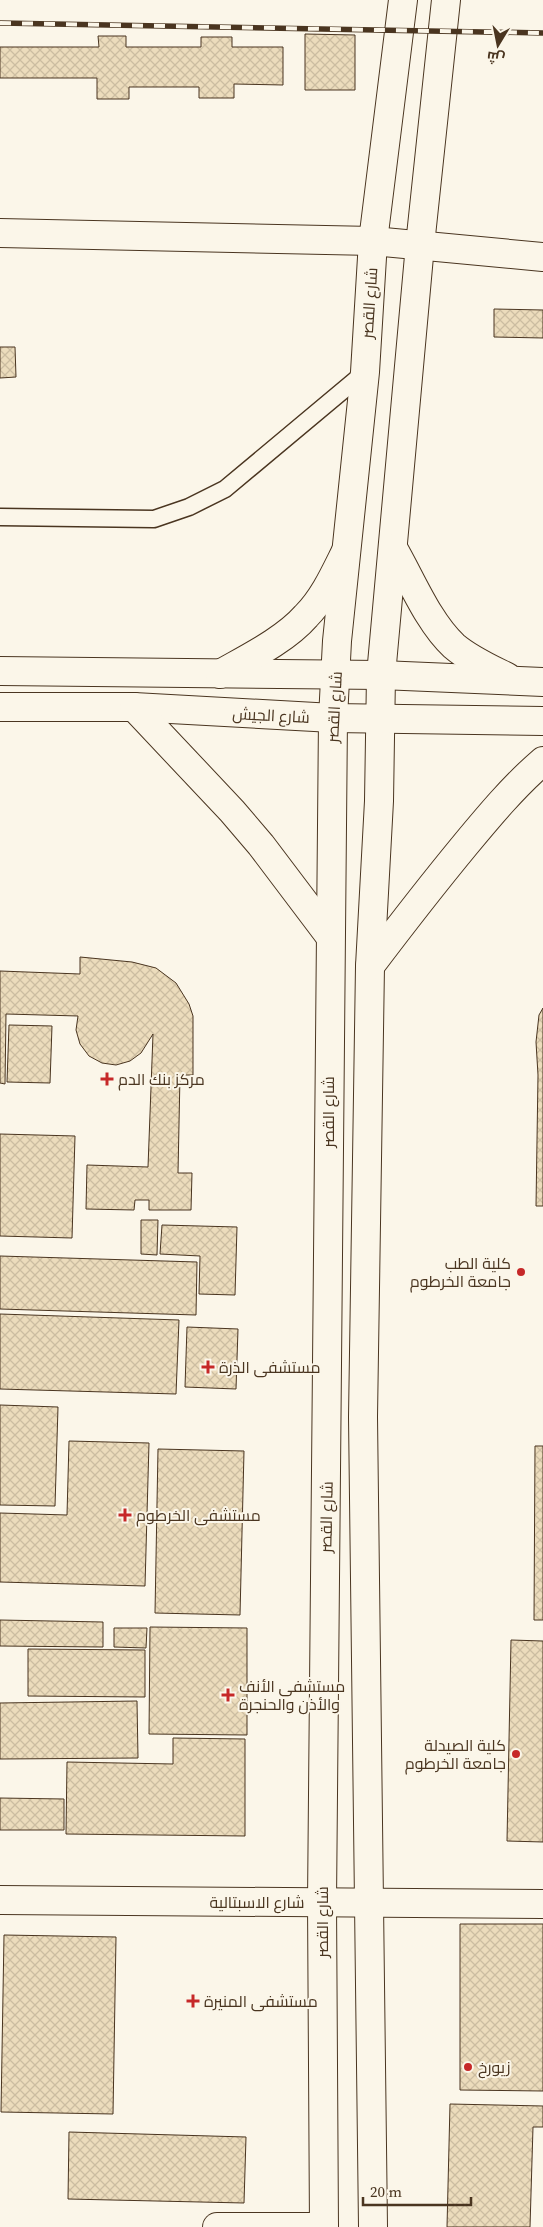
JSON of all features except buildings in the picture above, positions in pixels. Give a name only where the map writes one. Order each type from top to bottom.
[{"type":"main road","name":"شارع القصر","points":[[324,2227],[322,1902],[329,935],[333,718],[346,551],[364,372],[373,241],[403,0]]},
{"type":"main road","points":[[373,2227],[363,1417],[370,966],[381,718],[381,675],[420,245],[446,0]]},
{"type":"main road","points":[[0,233],[373,241],[543,257]]},
{"type":"main road","points":[[393,548],[437,626],[454,646],[480,663],[515,681]]},
{"type":"main road","points":[[220,674],[293,629],[307,616],[333,577],[346,551]]},
{"type":"main road","points":[[0,671],[336,674],[543,682]]},
{"type":"main road","name":"شارع الجيش","points":[[0,707],[134,708],[333,718],[543,721]]},
{"type":"main road","points":[[134,708],[237,818],[329,935]]},
{"type":"main road","points":[[370,966],[418,902],[505,798],[543,761]]},
{"type":"main road","name":"شارع الاسبتالية","points":[[0,1900],[543,1904]]},
{"type":"main road","points":[[217,2227],[324,2227]]},
{"type":"lane","points":[[0,517],[154,519],[189,507],[225,490],[364,372]]},
{"type":"railway","points":[[0,23],[543,33]]},
{"type":"place","name":"مركز بنك الدم","points":[[107,1079]]},
{"type":"place","name":"كلية الطب جامعة الخرطوم","points":[[521,1272]]},
{"type":"place","name":"مستشفى الذرة","points":[[208,1367]]},
{"type":"place","name":"مستشفى الخرطوم","points":[[125,1515]]},
{"type":"place","name":"مستشفى الأنف والأذن والحنجرة","points":[[228,1695]]},
{"type":"place","name":"كلية الصيدلة جامعة الخرطوم","points":[[516,1754]]},
{"type":"place","name":"مستشفى المنيرة","points":[[193,2001]]},
{"type":"place","name":"زيورخ","points":[[468,2067]]}]
